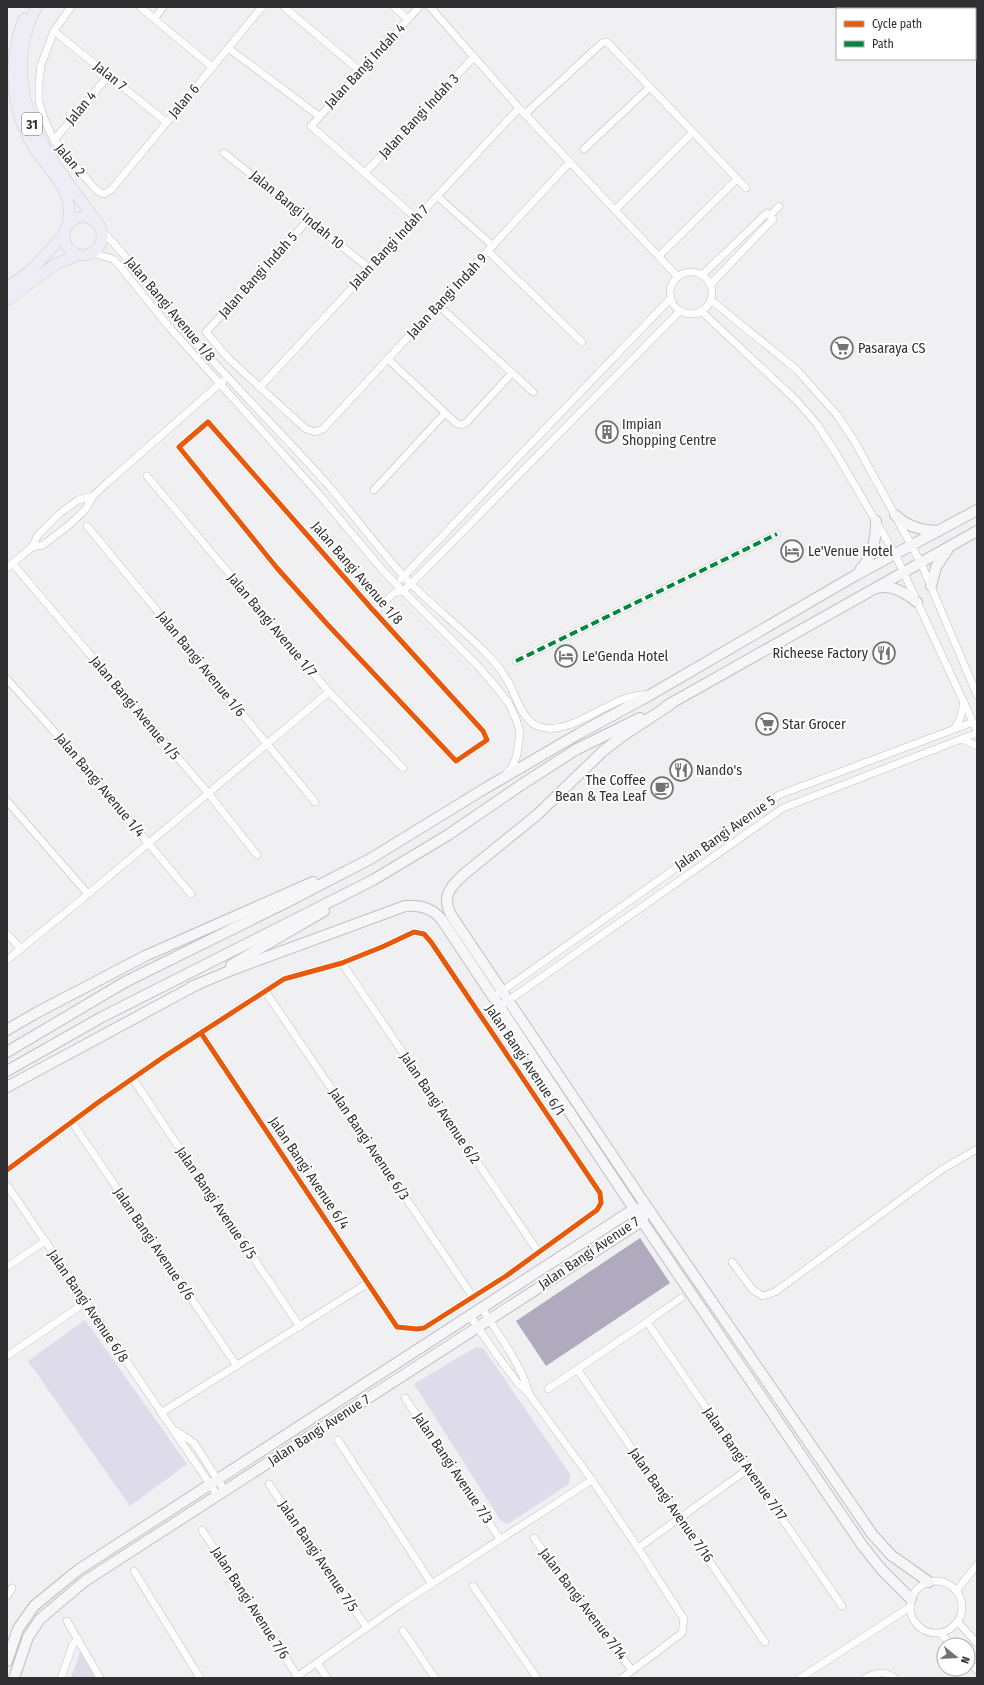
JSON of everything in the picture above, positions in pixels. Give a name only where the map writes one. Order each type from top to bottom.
[{"type":"main road","name":"31","points":[[29,7],[17,36],[13,71],[16,102],[22,126],[33,146],[62,186],[67,196],[70,205],[66,228]]},
{"type":"main road","name":"31","points":[[37,7],[32,16],[23,44],[21,75],[24,99],[31,121],[41,142],[100,228]]},
{"type":"main road","points":[[7,287],[29,272],[54,246],[66,228],[75,218],[83,216],[92,219],[100,228],[101,244],[92,253],[85,256],[77,255],[66,246],[64,239],[66,228]]},
{"type":"main road","points":[[7,300],[54,265],[77,255]]},
{"type":"street","name":"Jalan 2","points":[[71,7],[54,31],[41,65],[39,102],[45,121],[54,140],[97,191],[104,194]]},
{"type":"street","points":[[140,7],[212,67]]},
{"type":"street","points":[[154,19],[163,7]]},
{"type":"street","name":"Jalan 6","points":[[104,194],[110,190],[262,7]]},
{"type":"street","points":[[284,7],[360,71]]},
{"type":"street","points":[[394,7],[408,19]]},
{"type":"street","name":"Jalan Bangi Indah 4","points":[[365,174],[311,126],[419,7]]},
{"type":"street","points":[[430,7],[473,58],[614,210],[678,276]]},
{"type":"street","name":"Jalan 7","points":[[54,31],[166,122]]},
{"type":"street","name":"Jalan Bangi Indah 7","points":[[260,387],[437,196],[522,111],[602,43],[607,42],[650,87]]},
{"type":"street","points":[[228,48],[319,116]]},
{"type":"street","name":"Jalan Bangi Indah 3","points":[[365,174],[473,58]]},
{"type":"street","name":"Jalan 4","points":[[54,140],[109,75]]},
{"type":"street","points":[[584,149],[650,87],[692,133],[746,188]]},
{"type":"street","points":[[614,210],[692,133]]},
{"type":"street","name":"Jalan Bangi Indah 10","points":[[224,152],[370,268]]},
{"type":"street","name":"Jalan Bangi Indah 9","points":[[260,387],[306,429],[315,432],[323,429],[570,162]]},
{"type":"street","points":[[365,174],[416,218]]},
{"type":"street","points":[[659,256],[737,179]]},
{"type":"street","points":[[437,196],[491,248],[582,342]]},
{"type":"street","points":[[770,216],[779,206]]},
{"type":"street","points":[[702,275],[767,213],[773,219],[710,285]]},
{"type":"street","name":"Jalan Bangi Indah 5","points":[[260,387],[228,358],[206,332],[309,219]]},
{"type":"street","name":"Jalan Bangi Avenue 1/8","points":[[100,228],[124,253],[178,321],[328,486],[411,584],[486,652],[508,682],[528,719],[537,726],[547,729],[558,728],[573,723],[627,697],[642,694],[650,695]]},
{"type":"street","name":"Jalan Bangi Avenue 1/8","points":[[92,253],[113,259],[119,265],[170,328],[317,492],[385,573],[477,665],[508,702],[520,732],[520,745],[513,765],[500,780]]},
{"type":"street","points":[[690,272],[702,275],[710,285],[712,290],[711,300],[701,311],[687,313],[676,308],[671,298],[671,286],[678,276],[690,272]]},
{"type":"street","points":[[394,593],[396,584],[671,298]]},
{"type":"street","points":[[711,300],[798,370],[837,415],[856,442],[921,563],[977,695]]},
{"type":"street","points":[[438,305],[533,392]]},
{"type":"street","points":[[375,612],[394,593],[411,584],[680,311]]},
{"type":"street","points":[[701,311],[796,400],[838,454],[895,554],[964,702],[975,722],[977,732]]},
{"type":"street","points":[[388,359],[456,423],[461,425],[466,423],[512,373]]},
{"type":"street","points":[[32,547],[43,545],[69,525],[85,510],[93,496],[228,377]]},
{"type":"street","points":[[374,490],[445,413]]},
{"type":"street","name":"Jalan Bangi Avenue 1/8","points":[[208,422],[375,612],[483,731],[487,740],[456,761],[328,625],[277,568],[179,447],[208,422]]},
{"type":"street","name":"Jalan Bangi Avenue 1/7","points":[[148,476],[329,692],[402,768]]},
{"type":"street","points":[[10,566],[32,547],[38,535],[59,514],[78,500],[93,496]]},
{"type":"street","points":[[7,1052],[126,982],[370,859],[580,732],[650,695],[856,574],[977,510]]},
{"type":"street","points":[[895,515],[910,526],[938,531]]},
{"type":"street","points":[[856,574],[865,565],[871,555],[875,544],[876,521]]},
{"type":"street","name":"Jalan Bangi Avenue 1/6","points":[[87,526],[315,802]]},
{"type":"street","points":[[929,1582],[891,1555],[872,1534],[647,1207],[451,915],[447,906],[447,896],[452,885],[538,814],[604,751],[621,737],[672,704],[977,531]]},
{"type":"street","points":[[516,661],[777,534]]},
{"type":"street","points":[[931,586],[940,558],[952,544]]},
{"type":"street","name":"Jalan Bangi Avenue 1/5","points":[[10,566],[208,793],[257,855]]},
{"type":"street","points":[[869,591],[881,587],[891,588],[909,596],[917,602]]},
{"type":"street","name":"Jalan Bangi Avenue 1/4","points":[[7,679],[149,842],[191,894]]},
{"type":"street","points":[[7,960],[329,692]]},
{"type":"street","points":[[954,729],[960,719],[964,702]]},
{"type":"street","points":[[7,1087],[191,988],[302,924],[448,835],[524,783],[578,749],[612,731],[672,704]]},
{"type":"street","name":"Jalan Bangi Avenue 5","points":[[494,998],[778,795],[975,722]]},
{"type":"street","name":"Jalan Bangi Avenue 5","points":[[500,1007],[783,808],[977,732]]},
{"type":"street","points":[[962,739],[977,746]]},
{"type":"street","points":[[7,801],[88,894]]},
{"type":"street","points":[[7,1030],[84,987],[172,943],[370,859]]},
{"type":"street","points":[[7,1071],[102,1017],[373,880]]},
{"type":"street","points":[[191,988],[269,956],[396,909],[414,906],[427,908],[436,913],[862,1546],[910,1603],[911,1616],[916,1624],[922,1630],[931,1634],[940,1634],[950,1630],[958,1622],[962,1610],[962,1603],[956,1591],[944,1582],[929,1582],[918,1588],[910,1603],[800,1678]]},
{"type":"street","name":"Jalan Bangi Avenue 6/1","points":[[342,963],[414,932],[424,934],[431,942],[600,1193],[601,1203],[597,1210],[539,1253]]},
{"type":"street","points":[[7,934],[21,949]]},
{"type":"street","points":[[7,1170],[132,1079],[284,979],[342,963]]},
{"type":"street","name":"Jalan Bangi Avenue 6/2","points":[[342,963],[539,1253]]},
{"type":"street","name":"Jalan Bangi Avenue 6/3","points":[[265,991],[473,1297]]},
{"type":"street","name":"Jalan Bangi Avenue 6/4","points":[[201,1033],[397,1327],[416,1330],[424,1328],[473,1297]]},
{"type":"street","name":"Jalan Bangi Avenue 6/5","points":[[132,1079],[300,1327]]},
{"type":"street","name":"Jalan Bangi Avenue 6/6","points":[[72,1122],[237,1366]]},
{"type":"street","points":[[732,1262],[753,1290],[763,1296],[775,1292],[941,1170],[977,1149]]},
{"type":"street","name":"Jalan Bangi Avenue 6/8","points":[[7,1185],[170,1426],[221,1493]]},
{"type":"street","name":"Jalan Bangi Avenue 7","points":[[7,1661],[18,1629],[34,1606],[78,1570],[634,1209],[647,1207],[642,1221],[85,1582],[40,1619],[28,1637],[14,1678]]},
{"type":"street","points":[[7,1267],[45,1241]]},
{"type":"street","points":[[473,1297],[539,1253]]},
{"type":"street","points":[[161,1413],[368,1284]]},
{"type":"street","points":[[548,1389],[681,1298]]},
{"type":"street","points":[[7,1356],[86,1302]]},
{"type":"street","points":[[482,1308],[511,1351],[524,1378],[529,1394]]},
{"type":"street","points":[[470,1316],[517,1382],[529,1394],[592,1480],[684,1619],[682,1633],[631,1669],[622,1678]]},
{"type":"street","name":"Jalan Bangi Avenue 7/17","points":[[647,1322],[842,1606]]},
{"type":"street","name":"Jalan Bangi Avenue 7/16","points":[[577,1369],[765,1642]]},
{"type":"street","name":"Jalan Bangi Avenue 7/3","points":[[405,1398],[500,1539]]},
{"type":"street","points":[[338,1440],[432,1584]]},
{"type":"street","points":[[638,1548],[748,1470]]},
{"type":"street","points":[[296,1677],[432,1584],[592,1480]]},
{"type":"street","name":"Jalan Bangi Avenue 7/5","points":[[269,1484],[367,1628]]},
{"type":"street","name":"Jalan Bangi Avenue 7/6","points":[[202,1530],[296,1677]]},
{"type":"street","name":"Jalan Bangi Avenue 7/14","points":[[534,1538],[576,1597],[631,1669]]},
{"type":"street","points":[[120,1543],[127,1554]]},
{"type":"street","points":[[956,1591],[977,1565]]},
{"type":"street","points":[[134,1571],[200,1678]]},
{"type":"street","points":[[473,1586],[537,1678]]},
{"type":"street","points":[[7,1596],[12,1588]]},
{"type":"street","points":[[67,1621],[100,1678]]},
{"type":"street","points":[[958,1622],[977,1643]]},
{"type":"street","points":[[403,1631],[434,1678]]},
{"type":"street","points":[[940,1634],[943,1637]]},
{"type":"street","points":[[61,1678],[73,1644],[78,1639]]},
{"type":"street","points":[[317,1663],[327,1678]]},
{"type":"street","points":[[865,1678],[878,1672],[891,1675],[895,1678]]},
{"type":"shaded area","points":[[640,1238],[670,1283],[546,1366],[516,1321]]},
{"type":"shaded area","points":[[85,1320],[187,1464],[130,1506],[28,1361]]},
{"type":"shaded area","points":[[476,1347],[484,1349],[570,1474],[569,1484],[508,1524],[501,1521],[414,1384]]},
{"type":"shaded area","points":[[83,1643],[100,1678],[71,1678]]},
{"type":"marked path","points":[[516,661],[777,534]]},
{"type":"cycle path","points":[[208,422],[372,609],[483,731],[487,740],[456,761],[328,625],[277,568],[179,447],[208,422]]},
{"type":"cycle path","points":[[7,1170],[100,1101],[165,1056],[284,979],[342,963],[414,932],[424,934],[431,942],[600,1193],[601,1203],[597,1210],[506,1276],[424,1328],[417,1329],[397,1327],[201,1033]]},
{"type":"place","name":"Pasaraya CS","points":[[842,348]]},
{"type":"place","name":"Impian Shopping Centre","points":[[607,432]]},
{"type":"place","name":"Le'Venue Hotel","points":[[792,551]]},
{"type":"place","name":"Richeese Factory","points":[[884,653]]},
{"type":"place","name":"Le'Genda Hotel","points":[[566,656]]},
{"type":"place","name":"Star Grocer","points":[[767,724]]},
{"type":"place","name":"Nando's","points":[[681,770]]},
{"type":"place","name":"The Coffee Bean & Tea Leaf","points":[[662,788]]}]
